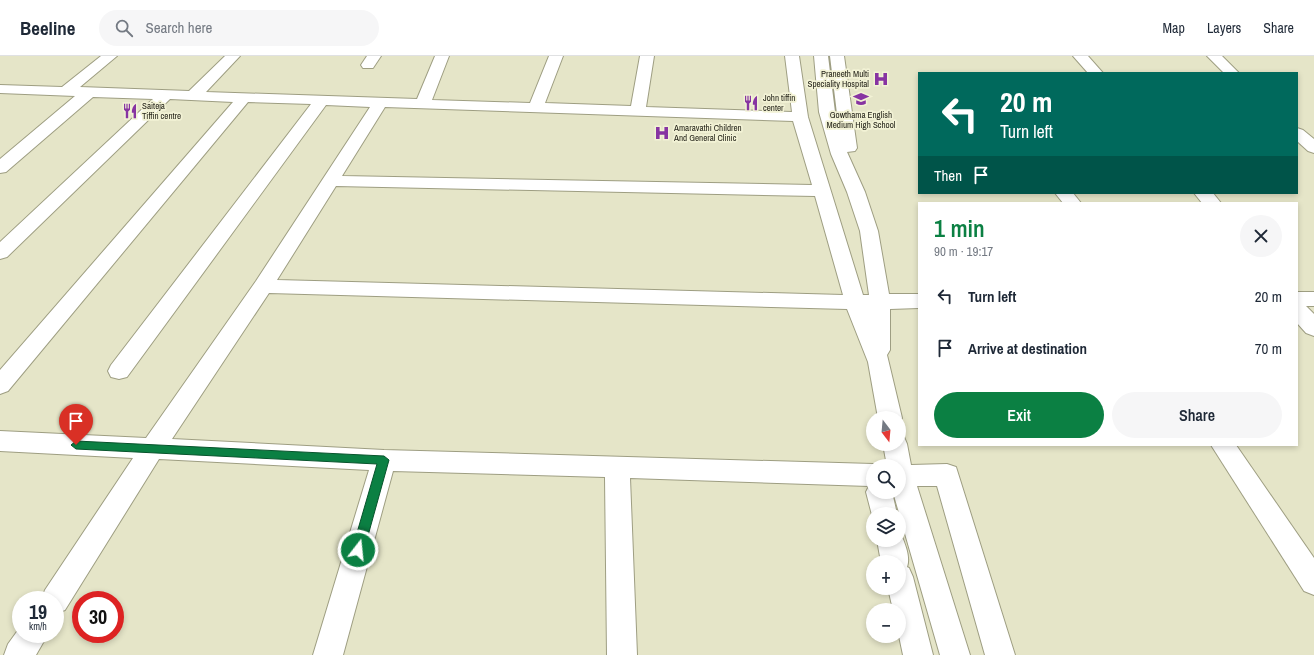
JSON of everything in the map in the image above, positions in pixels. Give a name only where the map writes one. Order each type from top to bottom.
[{"type":"street","points":[[65,92],[110,56]]},
{"type":"street","points":[[193,96],[233,56]]},
{"type":"street","points":[[423,104],[442,56]]},
{"type":"street","points":[[536,108],[556,56]]},
{"type":"street","points":[[638,111],[647,56]]},
{"type":"street","points":[[792,56],[800,117],[855,302],[879,362],[889,411]]},
{"type":"street","points":[[813,56],[816,90],[828,155],[823,191]]},
{"type":"street","points":[[821,56],[828,112],[839,154],[856,192],[869,231],[880,301],[879,362]]},
{"type":"street","points":[[836,56],[856,192]]},
{"type":"street","points":[[1080,56],[1095,72]]},
{"type":"street","points":[[1214,56],[1231,72]]},
{"type":"street","points":[[0,89],[800,117]]},
{"type":"street","points":[[0,168],[88,93]]},
{"type":"street","points":[[0,253],[166,96]]},
{"type":"street","points":[[0,385],[244,98]]},
{"type":"street","points":[[119,371],[322,100]]},
{"type":"street","points":[[61,591],[152,449],[263,286],[380,102]]},
{"type":"street","points":[[1298,133],[1314,148]]},
{"type":"street","points":[[330,181],[823,191]]},
{"type":"street","points":[[1065,194],[1071,202]]},
{"type":"street","points":[[1205,194],[1211,202]]},
{"type":"street","points":[[263,286],[855,302],[918,301]]},
{"type":"street","points":[[1298,298],[1314,299]]},
{"type":"street","points":[[1298,310],[1314,328]]},
{"type":"street","points":[[0,441],[384,460],[866,475]]},
{"type":"street","points":[[1224,446],[1314,582]]},
{"type":"street","points":[[328,655],[384,460]]},
{"type":"street","points":[[617,466],[622,655]]},
{"type":"street","points":[[906,476],[946,475],[1000,655]]},
{"type":"street","points":[[906,496],[955,655]]},
{"type":"street","points":[[903,595],[918,655]]},
{"type":"street","points":[[19,655],[27,643]]},
{"type":"place","name":"Praneeth Multi Speciality Hospital","points":[[881,79]]},
{"type":"place","name":"Gowthama English Medium High School","points":[[861,99]]},
{"type":"place","name":"John tiffin center","points":[[751,103]]},
{"type":"place","name":"Saiteja Tiffin centre","points":[[130,111]]},
{"type":"place","name":"Amaravathi Children And General Clinic","points":[[662,133]]},
{"type":"route","points":[[76,445],[384,460],[358,550]]}]
